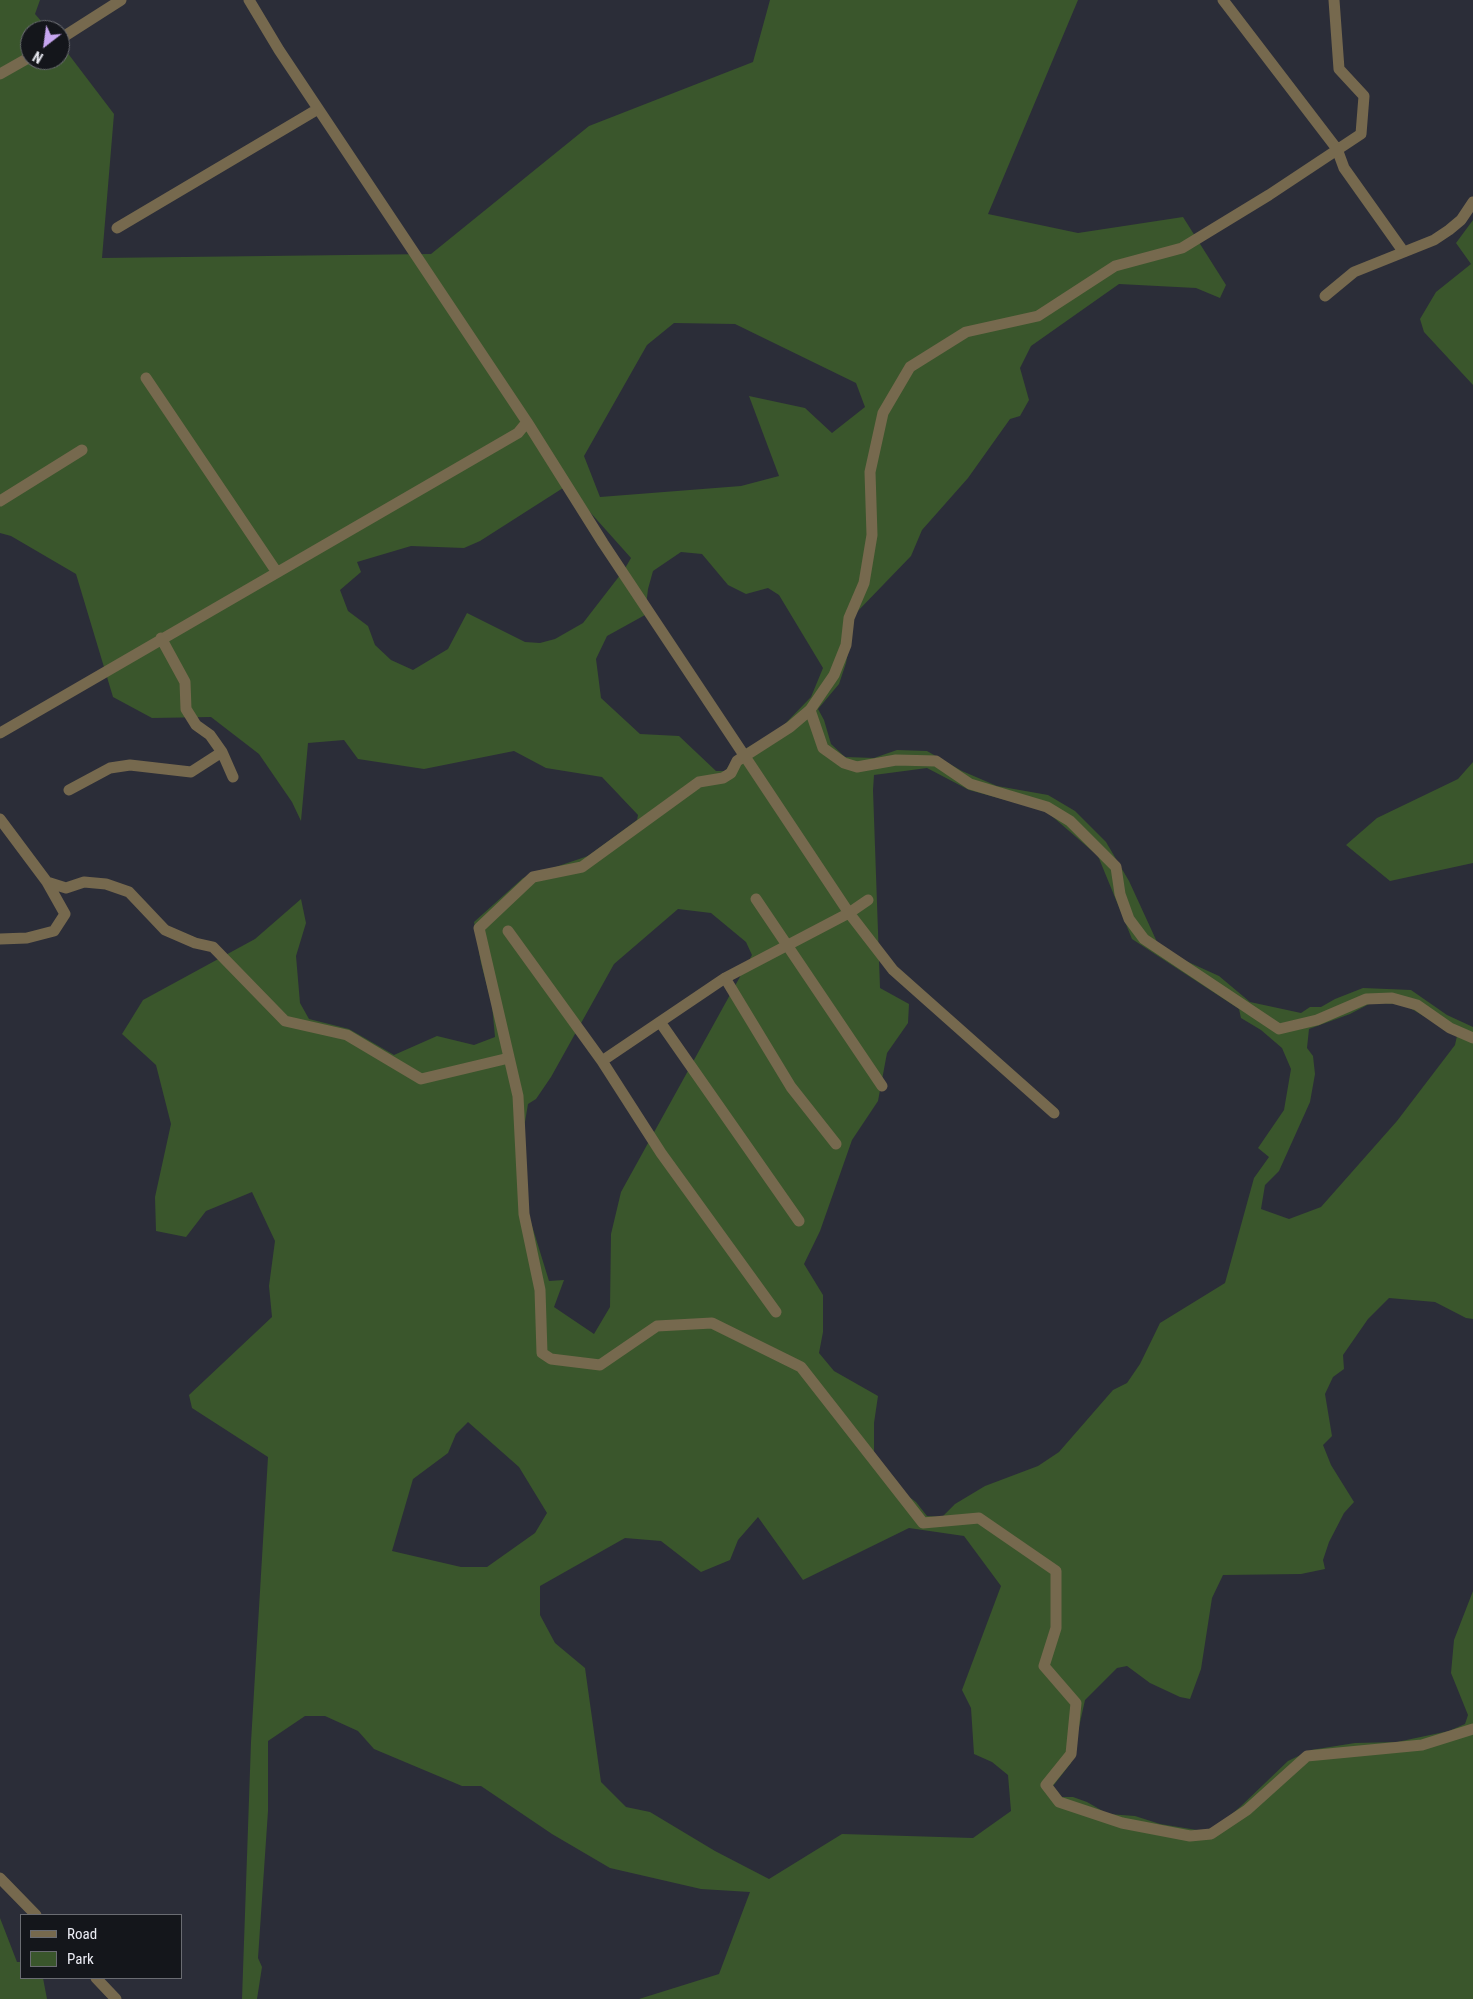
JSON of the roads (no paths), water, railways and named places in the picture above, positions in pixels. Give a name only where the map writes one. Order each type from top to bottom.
[{"type":"street","points":[[70,32],[121,0]]},
{"type":"street","points":[[249,0],[318,109],[527,422],[604,543],[849,913],[894,970],[1054,1113]]},
{"type":"street","points":[[1223,0],[1337,149],[1344,168],[1403,252]]},
{"type":"street","points":[[1334,0],[1339,69],[1364,96],[1361,134],[1269,195],[1182,248],[1115,266],[1038,316],[966,332],[910,367],[883,413],[881,421],[870,472],[872,535],[864,583],[849,618],[846,645],[834,675],[810,710],[790,727],[737,761],[731,773],[723,778],[699,782],[582,867],[533,877],[479,928],[518,1096],[524,1214],[540,1290],[542,1353],[551,1359],[600,1365],[656,1326],[712,1323],[801,1367],[923,1523],[979,1518],[1056,1571],[1056,1628],[1044,1666],[1076,1703],[1071,1754],[1046,1785],[1059,1802],[1122,1823],[1190,1836],[1211,1834],[1247,1810],[1307,1756],[1422,1745],[1473,1730]]},
{"type":"street","points":[[0,74],[20,63]]},
{"type":"street","points":[[117,228],[318,109]]},
{"type":"street","points":[[1325,296],[1354,272],[1434,240],[1461,220],[1473,202]]},
{"type":"street","points":[[146,378],[276,571]]},
{"type":"street","points":[[0,733],[276,571],[518,433],[527,422]]},
{"type":"street","points":[[0,501],[82,450]]},
{"type":"street","points":[[161,638],[185,682],[186,709],[196,725],[210,735],[222,752],[233,777]]},
{"type":"street","points":[[810,710],[823,748],[844,763],[857,768],[896,760],[936,761],[970,784],[1047,808],[1070,821],[1116,867],[1120,894],[1129,919],[1144,939],[1279,1029],[1317,1020],[1366,999],[1392,998],[1417,1005],[1450,1028],[1473,1038]]},
{"type":"street","points":[[69,790],[110,768],[130,765],[191,772],[222,752]]},
{"type":"street","points":[[0,819],[47,882],[65,914],[54,931],[27,938],[0,939]]},
{"type":"street","points":[[47,882],[66,888],[84,882],[106,884],[129,892],[165,930],[195,944],[213,947],[285,1021],[348,1036],[421,1079],[509,1058]]},
{"type":"street","points":[[756,899],[882,1086]]},
{"type":"street","points":[[602,1061],[725,978],[849,913],[868,900]]},
{"type":"street","points":[[508,930],[602,1061],[660,1153],[776,1312]]},
{"type":"street","points":[[725,978],[791,1087],[836,1144]]},
{"type":"street","points":[[660,1022],[799,1221]]},
{"type":"street","points":[[0,1878],[35,1914]]},
{"type":"street","points":[[97,1979],[116,1999]]}]
